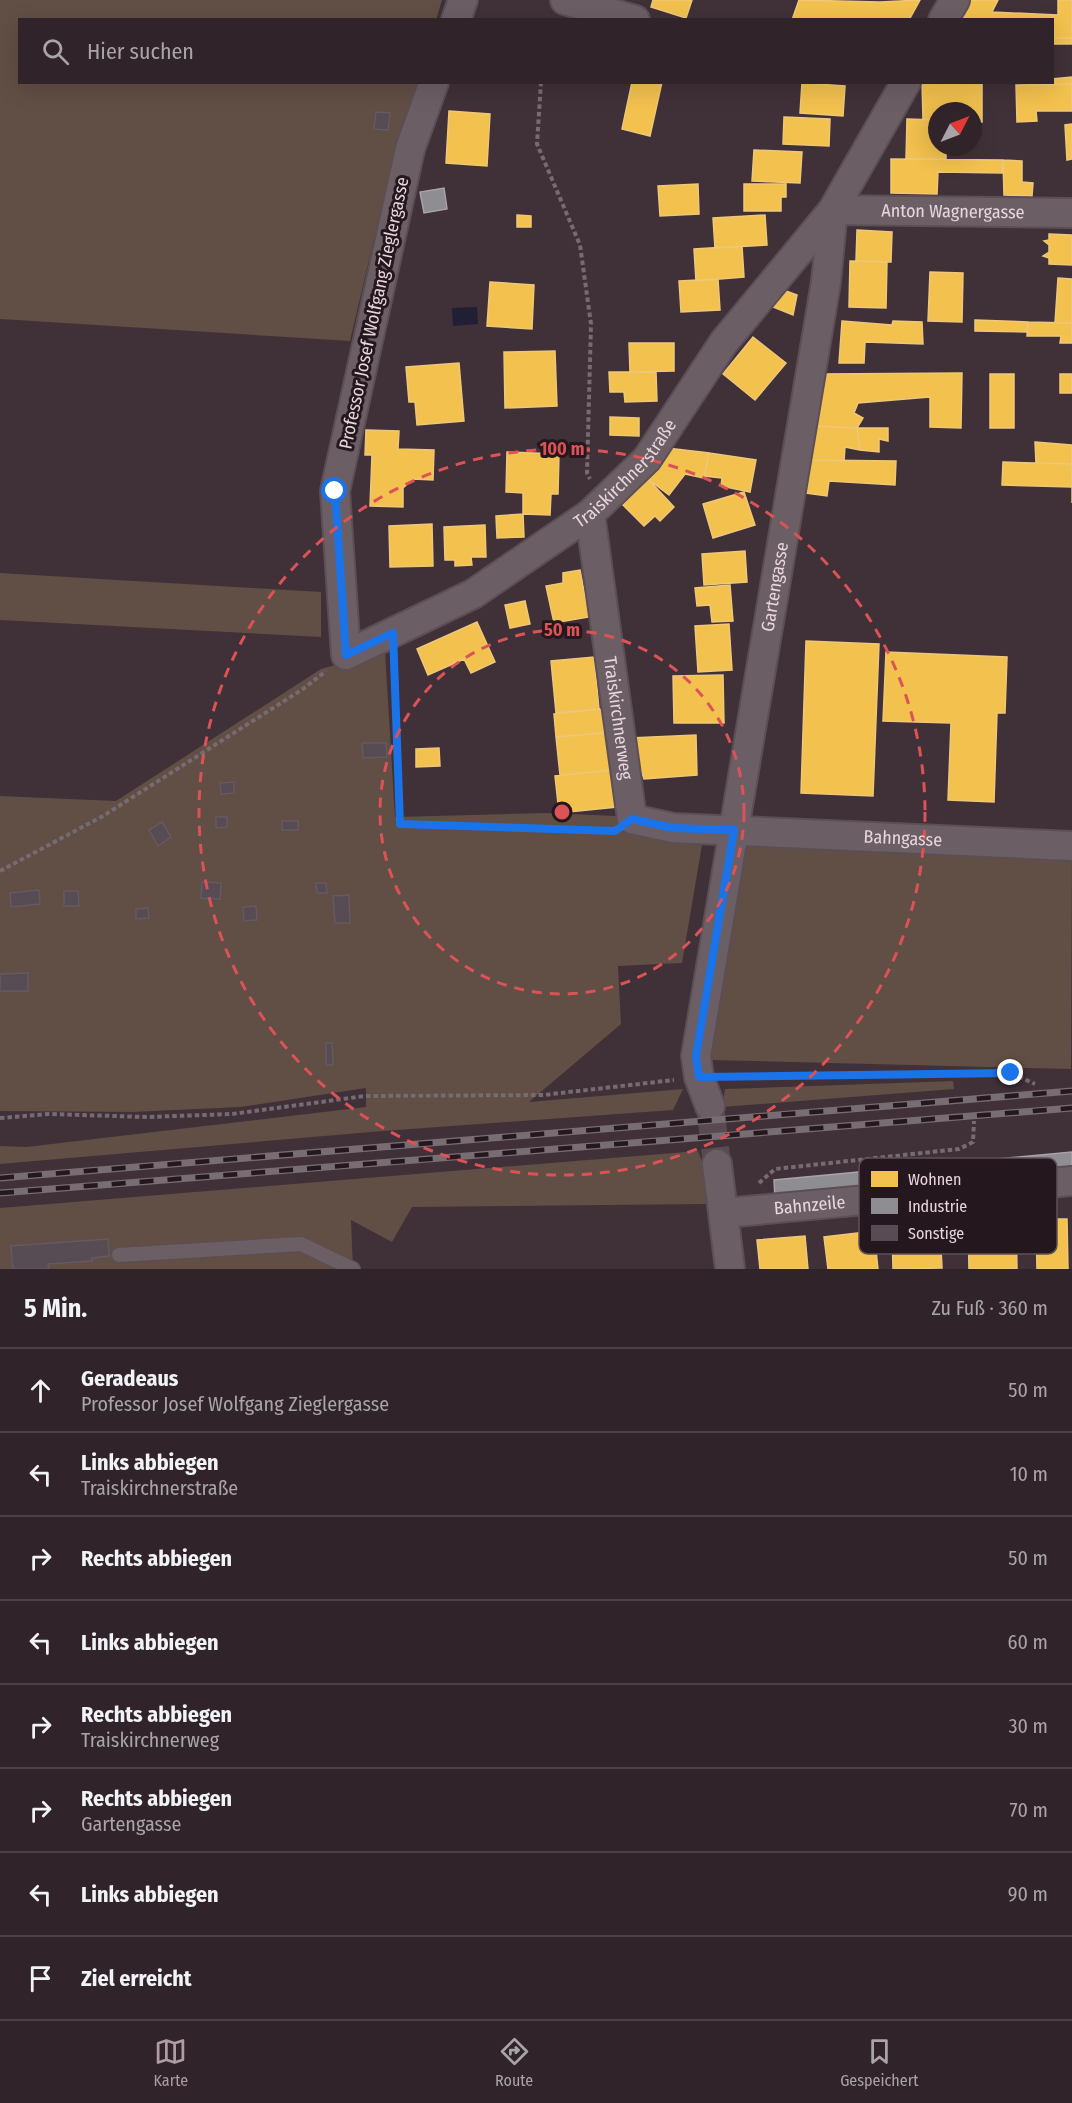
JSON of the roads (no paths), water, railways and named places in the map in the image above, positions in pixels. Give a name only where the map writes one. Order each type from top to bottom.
[{"type":"street","points":[[457,18],[463,0]]},
{"type":"street","points":[[565,0],[628,18]]},
{"type":"street","points":[[944,18],[955,0]]},
{"type":"street","name":"Professor Josef Wolfgang Zieglergasse","points":[[346,655],[335,491],[410,149],[433,84]]},
{"type":"street","name":"Gartengasse","points":[[710,1106],[699,1077],[696,1056],[825,282],[833,210],[905,84]]},
{"type":"street","name":"Traiskirchnerstraße","points":[[346,655],[473,594],[596,508],[647,459],[724,342],[833,210]]},
{"type":"street","name":"Anton Wagnergasse","points":[[833,210],[1072,213]]},
{"type":"street","name":"Traiskirchnerweg","points":[[596,508],[632,819],[673,828],[734,830]]},
{"type":"street","name":"Bahngasse","points":[[734,830],[1072,846]]},
{"type":"street","points":[[717,1164],[730,1269]]},
{"type":"street","name":"Bahnzeile","points":[[1057,1181],[1072,1180]]},
{"type":"street","name":"Bahnzeile","points":[[724,1213],[859,1200]]},
{"type":"lane","points":[[119,1255],[301,1244],[353,1269]]},
{"type":"tunnel","points":[[710,1106],[717,1164]]},
{"type":"railway","points":[[0,1178],[1072,1091]]},
{"type":"railway","points":[[0,1193],[1072,1108]]}]
